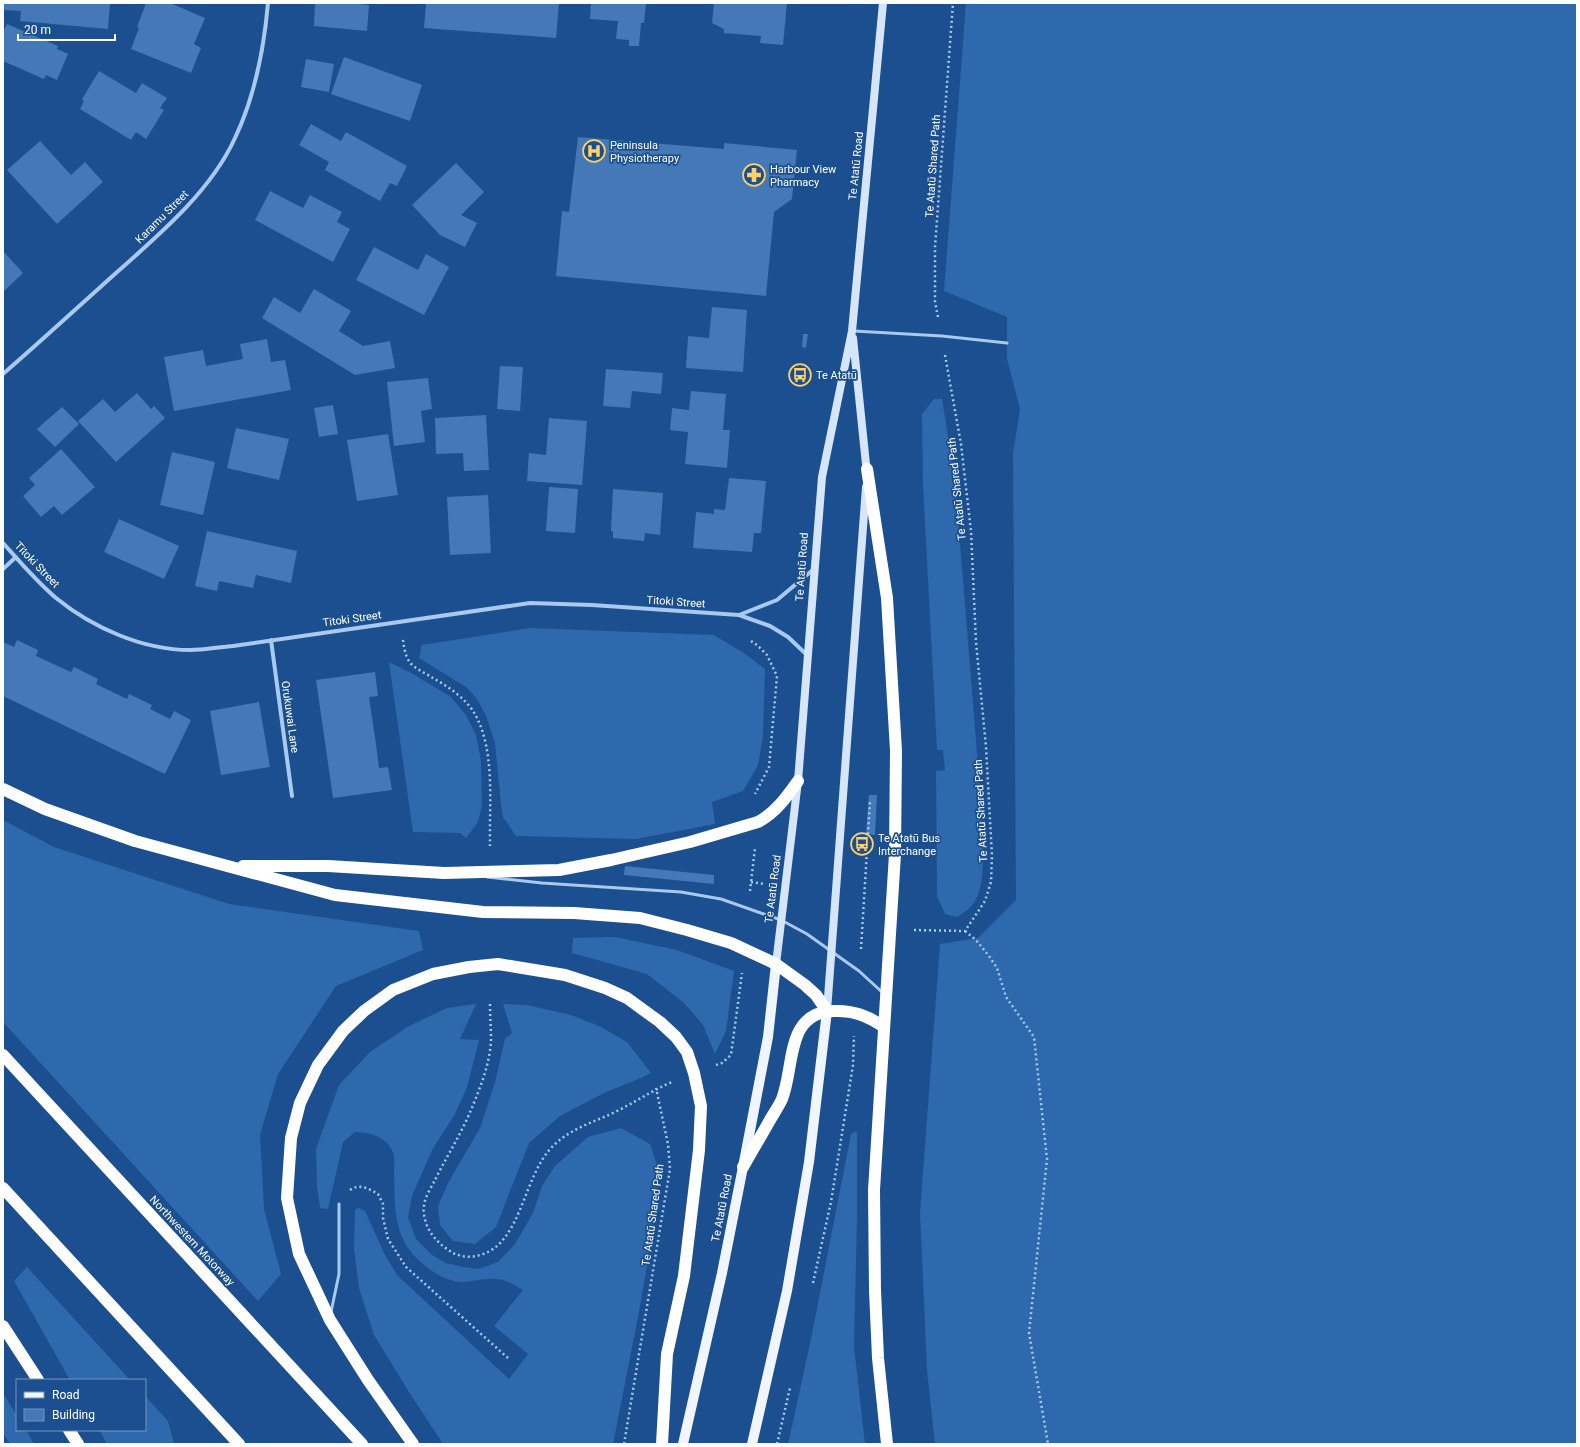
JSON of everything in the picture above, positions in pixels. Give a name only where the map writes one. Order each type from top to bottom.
[{"type":"highway","points":[[867,470],[887,598],[896,751],[895,854],[874,1190],[878,1358],[887,1444]]},
{"type":"highway","points":[[224,866],[328,866],[444,873],[560,870],[611,860],[696,840],[752,824],[766,818],[780,806],[798,781]]},
{"type":"highway","points":[[3,790],[45,809],[135,841],[335,895],[483,912],[574,913],[640,918],[687,930],[731,943],[776,964],[816,995],[827,1011]]},
{"type":"highway","points":[[413,1444],[368,1380],[330,1320],[299,1254],[287,1198],[291,1138],[300,1103],[318,1065],[343,1031],[364,1011],[393,990],[433,974],[469,967],[498,964],[565,975],[605,988],[627,998],[660,1022],[676,1037],[687,1052],[694,1073],[701,1106],[700,1150],[684,1276],[667,1354],[662,1444]]},
{"type":"highway","points":[[743,1167],[782,1099],[796,1035],[805,1022],[813,1015],[827,1011],[843,1010],[856,1012],[871,1018],[884,1027]]},
{"type":"highway","name":"Northwestern Motorway","points":[[3,1055],[362,1444]]},
{"type":"highway","points":[[3,1188],[239,1444]]},
{"type":"highway","points":[[3,1326],[37,1379]]},
{"type":"highway","points":[[70,1431],[78,1444]]},
{"type":"main road","name":"Te Atatū Road","points":[[683,1444],[722,1273],[768,1037],[798,781],[822,476],[852,331],[883,3]]},
{"type":"main road","name":"Te Atatū Road","points":[[752,1444],[787,1291],[808,1170],[820,1086],[827,1011],[867,470],[852,331]]},
{"type":"street","name":"Karamu Street","points":[[3,374],[182,212],[218,168],[235,138],[256,80],[266,29],[268,3]]},
{"type":"street","name":"Titoki Street","points":[[3,543],[55,597],[80,616],[124,637],[160,647],[190,650],[530,603],[739,615],[770,626],[788,637],[808,656]]},
{"type":"street","points":[[3,569],[16,557]]},
{"type":"street","name":"Titoki Street","points":[[739,615],[782,597],[814,569]]},
{"type":"street","name":"Orukuwai Lane","points":[[271,640],[292,796]]},
{"type":"lane","points":[[852,331],[942,336],[1007,344]]},
{"type":"lane","points":[[444,873],[542,883],[681,892],[721,899],[781,920],[807,934],[832,950],[886,995]]},
{"type":"lane","points":[[330,1320],[339,1274],[339,1204]]},
{"type":"path","name":"Te Atatū Shared Path","points":[[953,3],[935,247],[935,302],[961,444],[970,531],[976,642],[986,747],[992,856],[990,882],[985,901],[965,931]]},
{"type":"path","points":[[747,639],[757,645],[767,655],[777,676],[769,767],[756,794],[751,797]]},
{"type":"path","points":[[403,640],[406,654],[410,663],[449,688],[467,702],[473,710],[482,730],[487,745],[489,761],[490,846]]},
{"type":"path","points":[[860,955],[870,799]]},
{"type":"path","points":[[756,841],[751,882],[768,885]]},
{"type":"path","points":[[858,892],[864,893]]},
{"type":"path","points":[[928,930],[965,931],[979,944],[997,968],[1006,997],[1034,1037],[1047,1159],[1029,1333],[1048,1444]]},
{"type":"path","points":[[722,1063],[731,1055],[742,972]]},
{"type":"path","name":"Te Atatū Shared Path","points":[[490,1004],[491,1042],[485,1072],[462,1132],[435,1180],[424,1207],[426,1224],[430,1232],[446,1249],[465,1257],[475,1256],[495,1249],[512,1225],[536,1169],[543,1157],[561,1138],[576,1128],[618,1110],[656,1088],[668,1144],[670,1169],[624,1444]]},
{"type":"path","points":[[339,1204],[346,1192],[359,1186],[378,1194],[382,1204],[383,1218],[388,1239],[406,1267],[508,1358]]},
{"type":"shaded area","points":[[966,3],[1577,3],[1577,1444],[935,1444],[927,1370],[920,1213],[940,944],[978,938],[1016,900],[1013,454],[1020,409],[1007,359],[1007,317],[944,291]]},
{"type":"shaded area","points":[[934,399],[942,399],[955,481],[983,839],[983,867],[979,892],[971,906],[957,917],[945,914],[937,896],[936,771],[945,770],[943,750],[937,750],[923,485],[922,414]]},
{"type":"shaded area","points":[[530,628],[714,635],[744,653],[765,669],[763,736],[758,765],[743,791],[712,802],[715,824],[636,839],[516,836],[503,817],[495,743],[486,716],[477,699],[466,687],[419,658],[422,645]]},
{"type":"shaded area","points":[[389,662],[413,674],[451,697],[466,715],[476,735],[481,761],[482,806],[478,822],[466,838],[460,833],[413,832]]},
{"type":"shaded area","points":[[3,820],[54,847],[229,904],[419,931],[423,950],[336,986],[278,1074],[260,1135],[264,1209],[281,1274],[258,1301],[3,1022]]},
{"type":"shaded area","points":[[615,937],[677,950],[734,971],[726,1031],[715,1054],[703,1025],[684,1003],[647,974],[572,953],[573,938]]},
{"type":"shaded area","points":[[476,1004],[460,1039],[479,1040],[467,1087],[455,1114],[432,1150],[412,1196],[408,1217],[416,1239],[432,1255],[446,1263],[478,1269],[498,1262],[515,1244],[533,1213],[542,1186],[555,1166],[588,1137],[621,1128],[650,1144],[658,1168],[653,1231],[613,1444],[443,1444],[374,1335],[359,1288],[354,1249],[355,1210],[359,1208],[365,1211],[384,1253],[397,1275],[509,1379],[528,1354],[494,1326],[523,1290],[499,1279],[462,1282],[454,1281],[428,1269],[414,1255],[408,1248],[400,1233],[396,1217],[393,1152],[386,1142],[377,1136],[355,1132],[343,1142],[328,1209],[320,1208],[317,1186],[316,1149],[339,1085],[370,1052],[409,1026],[447,1008]]},
{"type":"shaded area","points":[[503,1004],[527,1005],[571,1015],[601,1027],[627,1042],[651,1073],[604,1093],[560,1116],[529,1143],[496,1227],[475,1244],[453,1241],[440,1225],[438,1206],[448,1183],[480,1128],[495,1082],[505,1039],[512,1033]]},
{"type":"shaded area","points":[[857,1131],[857,1218],[854,1347],[865,1444],[788,1444],[811,1339],[851,1134]]},
{"type":"shaded area","points":[[27,1267],[129,1379],[69,1379],[14,1281]]},
{"type":"shaded area","points":[[3,1393],[16,1414],[16,1431],[27,1431],[34,1444],[10,1444],[3,1433]]},
{"type":"shaded area","points":[[146,1397],[168,1421],[174,1444],[107,1444],[100,1431],[146,1431]]},
{"type":"building","points":[[3,3],[110,3],[108,29],[20,21],[21,11],[3,10]]},
{"type":"building","points":[[146,3],[170,3],[205,18],[194,44],[201,48],[191,73],[131,49]]},
{"type":"building","points":[[315,3],[350,3],[369,5],[367,31],[314,26]]},
{"type":"building","points":[[426,3],[559,3],[556,38],[424,28]]},
{"type":"building","points":[[591,3],[646,3],[644,23],[641,23],[639,46],[629,46],[629,40],[616,39],[618,21],[590,19]]},
{"type":"building","points":[[714,3],[787,3],[783,45],[760,43],[761,36],[724,33],[724,29],[712,23]]},
{"type":"building","points":[[7,24],[58,46],[57,49],[68,54],[57,80],[46,75],[44,79],[3,61],[3,32]]},
{"type":"building","points":[[344,57],[422,85],[410,121],[331,94]]},
{"type":"building","points":[[306,59],[334,64],[329,92],[301,87]]},
{"type":"building","points":[[99,71],[136,93],[142,83],[167,98],[160,108],[164,110],[146,139],[136,132],[131,140],[80,109],[84,101],[82,99]]},
{"type":"building","points":[[311,124],[341,141],[346,132],[407,166],[397,186],[390,183],[380,201],[325,170],[329,162],[299,145]]},
{"type":"building","points":[[578,137],[724,149],[724,143],[797,150],[792,199],[774,212],[766,296],[556,276],[562,211],[569,212]]},
{"type":"building","points":[[40,141],[71,175],[85,162],[103,182],[57,224],[7,170]]},
{"type":"building","points":[[456,163],[484,192],[461,215],[477,223],[465,247],[440,235],[412,205]]},
{"type":"building","points":[[270,191],[303,208],[310,195],[342,212],[337,222],[350,229],[333,262],[255,220]]},
{"type":"building","points":[[374,247],[418,270],[426,254],[449,267],[424,315],[356,280]]},
{"type":"building","points":[[3,251],[23,273],[3,292]]},
{"type":"building","points":[[314,289],[351,311],[339,331],[363,346],[390,341],[395,368],[355,375],[262,318],[274,297],[300,313]]},
{"type":"building","points":[[712,307],[747,310],[743,372],[686,368],[688,336],[709,338]]},
{"type":"building","points":[[803,334],[808,334],[806,348],[802,347]]},
{"type":"building","points":[[267,339],[271,362],[285,360],[291,390],[174,411],[164,357],[203,350],[206,366],[243,359],[240,344]]},
{"type":"building","points":[[500,366],[523,367],[520,411],[497,409]]},
{"type":"building","points":[[606,369],[663,373],[661,394],[632,391],[630,408],[603,406]]},
{"type":"building","points":[[428,378],[432,409],[421,411],[425,442],[394,446],[387,382]]},
{"type":"building","points":[[691,391],[726,394],[723,430],[730,430],[727,468],[685,464],[688,432],[670,430],[672,408],[689,410]]},
{"type":"building","points":[[137,393],[151,409],[154,406],[165,418],[116,462],[78,421],[103,399],[115,412]]},
{"type":"building","points":[[333,405],[338,434],[319,437],[314,408]]},
{"type":"building","points":[[62,407],[79,424],[55,447],[37,429]]},
{"type":"building","points":[[486,415],[489,470],[464,471],[463,453],[436,454],[435,418]]},
{"type":"building","points":[[549,418],[587,421],[582,485],[527,481],[529,453],[546,455]]},
{"type":"building","points":[[236,428],[289,439],[279,480],[227,468]]},
{"type":"building","points":[[388,434],[398,495],[357,501],[347,440]]},
{"type":"building","points":[[61,449],[95,487],[62,515],[54,506],[41,517],[23,496],[35,485],[29,478]]},
{"type":"building","points":[[172,452],[215,462],[203,515],[160,505]]},
{"type":"building","points":[[729,478],[766,481],[761,533],[754,533],[752,552],[693,548],[696,512],[714,514],[714,509],[725,510]]},
{"type":"building","points":[[549,487],[578,489],[575,533],[546,531]]},
{"type":"building","points":[[613,489],[663,493],[660,535],[645,533],[644,541],[613,538],[613,531],[611,531]]},
{"type":"building","points":[[488,495],[491,553],[450,555],[447,497]]},
{"type":"building","points":[[119,519],[179,546],[164,579],[104,552]]},
{"type":"building","points":[[207,531],[297,551],[291,583],[256,575],[253,588],[219,581],[217,591],[195,586]]},
{"type":"building","points":[[17,640],[38,650],[36,656],[71,672],[74,667],[98,679],[96,684],[127,699],[129,694],[152,705],[150,709],[170,719],[174,711],[191,720],[165,774],[3,696],[3,642],[14,647]]},
{"type":"building","points":[[375,672],[378,696],[369,697],[379,768],[388,767],[392,790],[333,798],[316,680]]},
{"type":"building","points":[[259,702],[270,767],[221,775],[210,711]]},
{"type":"building","points":[[869,795],[877,795],[875,835],[866,834]]},
{"type":"building","points":[[625,866],[714,875],[714,884],[624,875]]},
{"type":"place","name":"Peninsula Physiotherapy","points":[[594,151]]},
{"type":"place","name":"Harbour View Pharmacy","points":[[754,175]]},
{"type":"place","name":"Te Atatū","points":[[800,375]]},
{"type":"place","name":"Te Atatū Bus Interchange","points":[[862,844]]}]
